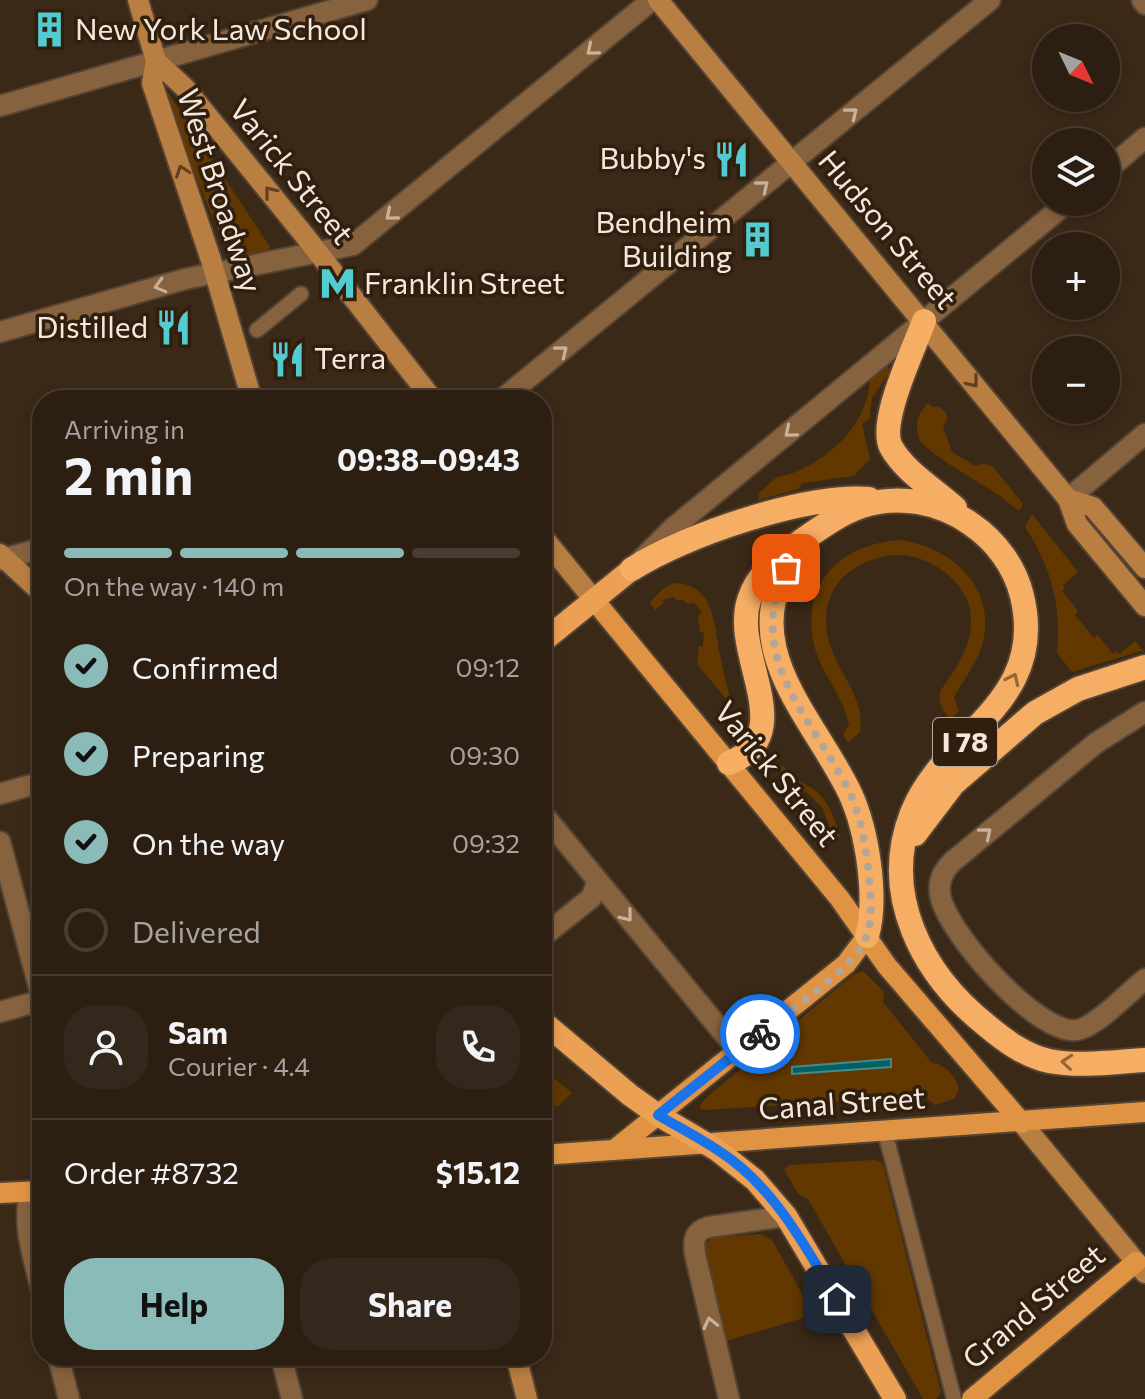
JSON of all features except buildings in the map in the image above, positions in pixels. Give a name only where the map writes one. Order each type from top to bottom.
[{"type":"highway","points":[[924,321],[890,412],[887,423],[889,442],[903,462],[982,531]]},
{"type":"highway","points":[[552,633],[632,569],[679,543],[799,506],[851,498],[884,501]]},
{"type":"highway","name":"I 78","points":[[819,528],[849,511],[884,501],[918,502],[940,507],[961,517],[982,531],[1004,557],[1019,587],[1026,622],[1016,676],[1001,702],[921,795],[908,825],[901,861],[906,913],[918,944],[948,988],[983,1024],[1012,1045],[1047,1060],[1078,1063],[1145,1060]]},
{"type":"highway","points":[[729,763],[751,751],[763,729],[761,700],[746,638],[749,601],[759,579],[768,569],[819,528]]},
{"type":"highway","points":[[819,528],[795,554],[779,584],[772,618],[773,643],[785,683],[840,775],[861,823],[871,907],[867,936]]},
{"type":"highway","points":[[901,861],[919,828],[953,784],[1035,713],[1078,689],[1145,667]]},
{"type":"highway","points":[[552,1029],[658,1115],[734,1162],[755,1180],[786,1216],[895,1399]]},
{"type":"main road","name":"West Broadway","points":[[138,0],[156,61],[152,83],[215,272],[249,390]]},
{"type":"main road","name":"Hudson Street","points":[[658,0],[1068,499],[1077,524],[1145,606]]},
{"type":"main road","name":"Varick Street","points":[[156,61],[185,88],[425,390]]},
{"type":"main road","name":"Hudson Street","points":[[1068,499],[1093,507],[1145,568]]},
{"type":"main road","name":"Varick Street","points":[[552,548],[845,905],[887,966],[1022,1123],[1140,1268]]},
{"type":"main road","points":[[1,557],[32,584]]},
{"type":"main road","points":[[614,1150],[851,960],[867,936]]},
{"type":"main road","name":"Canal Street","points":[[552,1154],[1145,1112]]},
{"type":"main road","points":[[0,1193],[32,1191]]},
{"type":"main road","name":"Grand Street","points":[[972,1399],[1140,1268]]},
{"type":"main road","points":[[519,1366],[527,1399]]},
{"type":"street","points":[[0,106],[367,0]]},
{"type":"street","points":[[0,332],[215,272],[348,248],[652,0]]},
{"type":"street","points":[[513,390],[990,0]]},
{"type":"street","points":[[1120,159],[1145,138]]},
{"type":"street","points":[[632,569],[673,528],[1051,216]]},
{"type":"street","points":[[257,330],[301,294]]},
{"type":"street","points":[[1068,499],[1145,434]]},
{"type":"street","points":[[1,557],[32,550]]},
{"type":"street","points":[[1145,712],[1107,734],[952,862],[941,876],[939,891],[955,928],[1003,985],[1044,1021],[1067,1031],[1090,1025],[1145,979]]},
{"type":"street","points":[[0,794],[32,785]]},
{"type":"street","points":[[552,825],[739,1052]]},
{"type":"street","points":[[0,842],[32,962]]},
{"type":"street","points":[[552,929],[591,898],[598,881]]},
{"type":"street","points":[[0,1012],[32,1002]]},
{"type":"street","points":[[885,1132],[954,1399]]},
{"type":"street","points":[[32,1204],[26,1224],[32,1250]]},
{"type":"street","points":[[729,1399],[695,1254],[694,1238],[698,1232],[709,1227],[786,1216]]},
{"type":"street","points":[[61,1366],[69,1399]]},
{"type":"street","points":[[284,1366],[292,1399]]},
{"type":"shaded area","points":[[163,85],[270,247],[267,252],[235,259],[228,255],[159,86]]},
{"type":"shaded area","points":[[887,366],[891,370],[872,398],[869,419],[862,424],[870,459],[854,476],[802,483],[798,489],[758,500],[759,493],[773,480],[810,465],[836,446],[863,410],[870,380]]},
{"type":"shaded area","points":[[928,403],[946,412],[947,420],[943,427],[952,452],[975,466],[984,463],[993,467],[1023,504],[1019,511],[942,460],[920,441],[918,420]]},
{"type":"shaded area","points":[[1032,514],[1078,572],[1063,585],[1065,588],[1062,591],[1078,611],[1075,615],[1094,638],[1098,635],[1113,654],[1117,651],[1119,654],[1135,641],[1145,653],[1141,651],[1072,672],[1057,653],[1058,619],[1053,587],[1042,557],[1025,527]]},
{"type":"shaded area","points":[[900,540],[939,553],[970,578],[985,612],[985,632],[979,654],[954,697],[959,711],[951,719],[941,706],[940,695],[969,638],[971,618],[964,593],[946,573],[911,556],[880,557],[847,573],[832,593],[826,623],[829,640],[857,701],[860,716],[860,732],[848,743],[843,734],[849,725],[846,714],[814,645],[811,623],[813,603],[830,571],[843,559],[860,549]]},
{"type":"shaded area","points":[[674,583],[698,590],[710,608],[732,706],[697,664],[704,633],[700,632],[698,616],[702,613],[694,602],[689,604],[674,597],[663,600],[664,603],[655,610],[650,602]]},
{"type":"shaded area","points":[[773,764],[784,766],[822,797],[833,816],[840,838],[833,835],[823,809],[808,793],[793,786],[780,770],[770,769]]},
{"type":"shaded area","points":[[863,971],[884,992],[883,1002],[932,1063],[946,1068],[955,1079],[959,1089],[954,1099],[935,1105],[924,1096],[701,1109],[700,1105],[707,1097],[854,974]]},
{"type":"shaded area","points":[[552,1077],[572,1093],[557,1107],[552,1102]]},
{"type":"shaded area","points":[[881,1162],[884,1168],[941,1392],[936,1399],[923,1399],[808,1199],[798,1194],[784,1169],[789,1165]]},
{"type":"shaded area","points":[[760,1234],[772,1240],[814,1315],[726,1341],[704,1250],[706,1243],[712,1238]]},
{"type":"water","points":[[891,1059],[891,1067],[792,1074],[792,1067]]},
{"type":"way so far","points":[[760,1034],[851,960],[867,936],[871,917],[867,855],[856,808],[785,683],[774,651],[774,600],[786,568]]},
{"type":"place","name":"New York Law School","points":[[49,30]]},
{"type":"place","name":"Bubby's","points":[[732,159]]},
{"type":"place","name":"Bendheim Building","points":[[758,240]]},
{"type":"place","name":"Franklin Street","points":[[338,284]]},
{"type":"place","name":"Distilled","points":[[174,328]]},
{"type":"place","name":"Terra","points":[[288,359]]},
{"type":"route","points":[[760,1034],[658,1115],[717,1150],[755,1180],[786,1216],[837,1299]]}]
